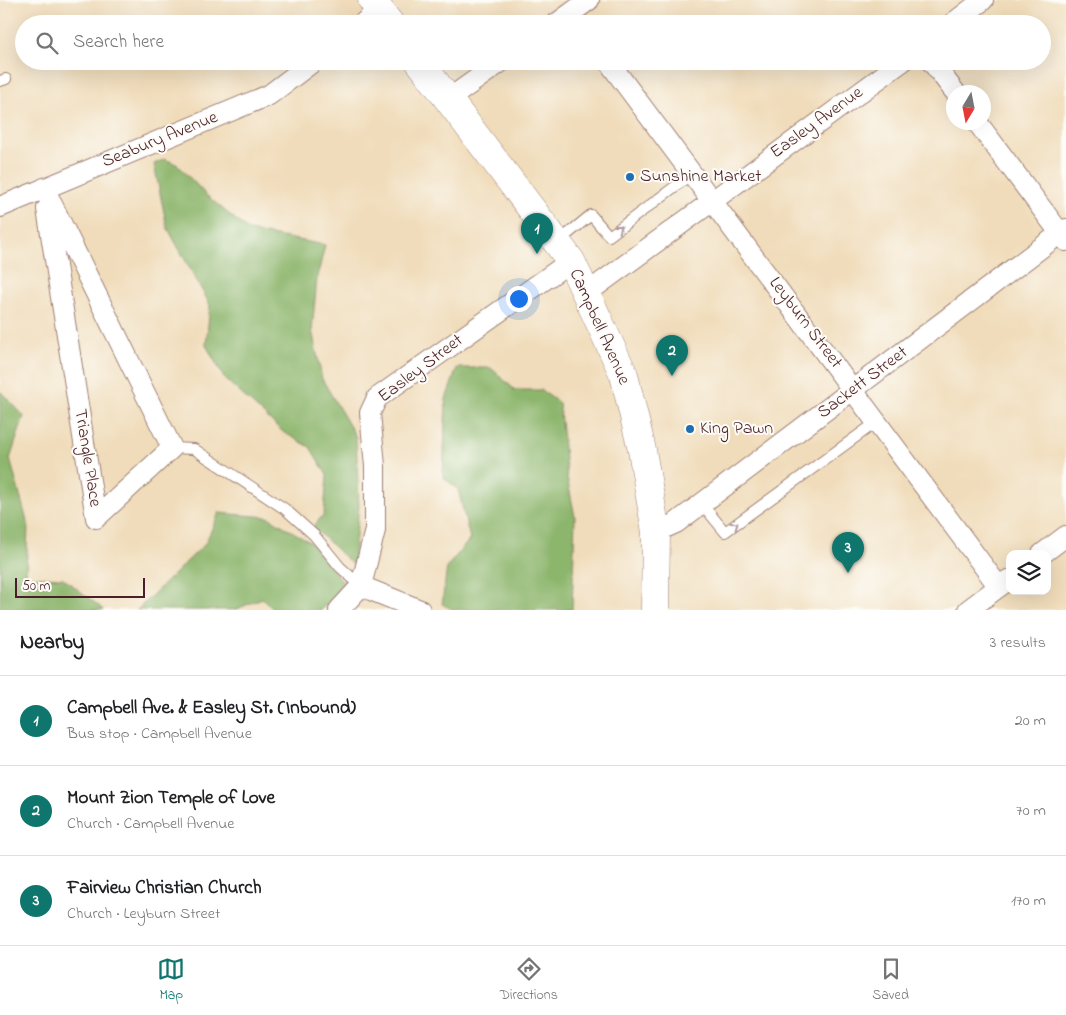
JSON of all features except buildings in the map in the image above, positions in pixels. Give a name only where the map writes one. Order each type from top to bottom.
[{"type":"main road","name":"Campbell Avenue","points":[[426,70],[564,252],[587,293],[624,374],[642,450],[656,532],[654,610]]},
{"type":"street","points":[[567,15],[589,0]]},
{"type":"street","points":[[964,15],[983,0]]},
{"type":"street","name":"Seabury Avenue","points":[[0,206],[269,96],[302,70]]},
{"type":"street","points":[[448,99],[489,70]]},
{"type":"street","name":"Leyburn Street","points":[[615,70],[854,390],[1004,583]]},
{"type":"street","name":"Easley Avenue","points":[[587,293],[712,199],[891,70]]},
{"type":"street","points":[[939,70],[950,85]]},
{"type":"street","points":[[983,130],[1064,234]]},
{"type":"street","points":[[44,188],[172,448]]},
{"type":"street","name":"Triangle Place","points":[[44,188],[96,518],[172,448]]},
{"type":"street","name":"Sackett Street","points":[[656,532],[676,523],[1064,234]]},
{"type":"street","name":"Easley Street","points":[[339,610],[361,586],[375,530],[375,466],[370,413],[377,398],[564,252]]},
{"type":"street","points":[[1047,550],[1066,536]]},
{"type":"street","points":[[968,610],[1004,583]]},
{"type":"street","points":[[361,586],[420,610]]},
{"type":"lane","points":[[564,252],[591,215],[609,236],[693,174]]},
{"type":"lane","points":[[702,504],[725,532],[878,421]]},
{"type":"lane","points":[[172,448],[194,449],[284,508],[314,535],[340,567],[361,586]]},
{"type":"green space","points":[[165,159],[178,165],[206,195],[249,231],[325,245],[317,278],[312,330],[322,379],[356,437],[359,506],[353,565],[313,527],[324,514],[327,475],[310,447],[283,432],[224,378],[206,345],[210,305],[167,227],[154,164]]},
{"type":"green space","points":[[457,368],[491,368],[515,390],[541,390],[559,403],[567,477],[575,517],[572,610],[454,610],[442,604],[447,567],[470,539],[458,489],[443,477],[446,399]]},
{"type":"green space","points":[[0,391],[24,416],[10,459],[28,525],[26,576],[63,578],[104,610],[0,610]]},
{"type":"green space","points":[[219,513],[268,517],[310,542],[344,584],[321,610],[274,610],[262,598],[235,610],[137,610],[205,544]]},
{"type":"place","name":"Sunshine Market","points":[[630,177]]},
{"type":"place","name":"Campbell Ave. & Easley St. (Inbound)","points":[[537,254]]},
{"type":"place","name":"Mount Zion Temple of Love","points":[[672,376]]},
{"type":"place","name":"King Pawn","points":[[690,429]]},
{"type":"place","name":"Fairview Christian Church","points":[[848,573]]}]
